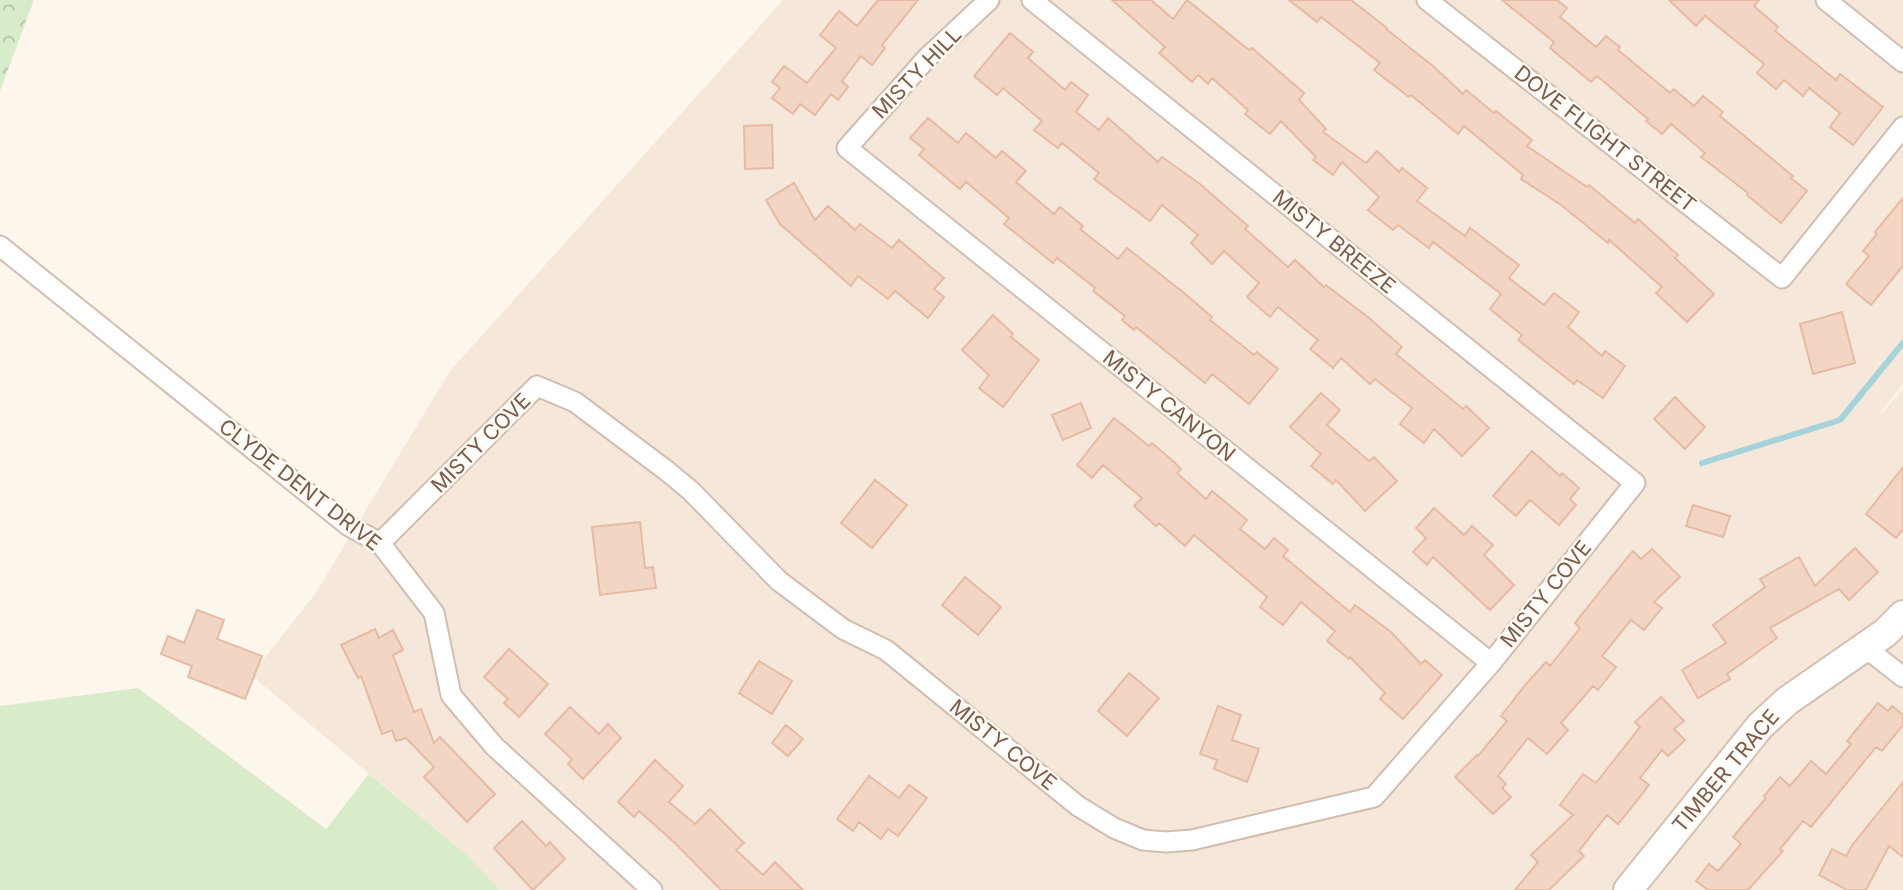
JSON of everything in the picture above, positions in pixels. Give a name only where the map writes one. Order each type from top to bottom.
[{"type":"street","name":"MISTY HILL","points":[[847,148],[927,58],[989,0]]},
{"type":"street","name":"MISTY BREEZE","points":[[1032,0],[1635,483]]},
{"type":"street","name":"DOVE FLIGHT STREET","points":[[1427,0],[1782,278],[1903,127]]},
{"type":"street","points":[[1826,0],[1903,62]]},
{"type":"street","name":"MISTY CANYON","points":[[847,148],[1491,663]]},
{"type":"street","name":"CLYDE DENT DRIVE","points":[[0,246],[349,526],[380,543],[434,613],[451,695],[494,746],[652,890]]},
{"type":"street","name":"MISTY COVE","points":[[380,543],[537,386],[575,402],[667,471],[691,491],[779,581],[843,629],[886,650],[1078,806],[1114,828],[1143,840],[1166,842],[1192,840],[1374,797],[1491,663],[1635,483]]},
{"type":"street","name":"TIMBER TRACE","points":[[1628,890],[1760,726],[1787,701],[1866,648],[1903,615]]},
{"type":"street","points":[[1866,648],[1903,677]]},
{"type":"shaded area","points":[[783,0],[1903,0],[1903,384],[1872,424],[1903,389],[1903,890],[500,890],[468,856],[251,675],[315,594],[450,371]]},
{"type":"green space","points":[[0,0],[34,0],[0,91]]},
{"type":"green space","points":[[138,688],[326,829],[369,774],[468,856],[500,890],[0,890],[0,706]]},
{"type":"building","points":[[878,0],[918,0],[882,45],[885,48],[872,65],[861,56],[842,81],[848,87],[838,100],[831,94],[815,115],[800,104],[793,114],[772,98],[780,88],[772,82],[784,66],[807,83],[836,48],[820,35],[839,11],[857,26]]},
{"type":"building","points":[[1112,0],[1151,0],[1173,19],[1187,0],[1249,50],[1252,48],[1304,93],[1299,100],[1326,129],[1323,132],[1366,163],[1377,151],[1399,172],[1402,168],[1427,188],[1417,201],[1465,236],[1470,228],[1519,265],[1509,278],[1544,305],[1554,293],[1579,312],[1568,327],[1602,356],[1605,351],[1625,366],[1603,398],[1577,380],[1574,384],[1518,340],[1522,335],[1490,309],[1501,294],[1433,242],[1429,248],[1398,225],[1393,230],[1368,210],[1379,197],[1342,162],[1333,175],[1313,160],[1316,157],[1281,121],[1270,134],[1245,114],[1248,110],[1212,78],[1208,84],[1198,75],[1192,82],[1159,53],[1165,47]]},
{"type":"building","points":[[1289,0],[1351,0],[1433,66],[1463,94],[1466,90],[1532,140],[1527,146],[1587,187],[1589,185],[1635,223],[1638,219],[1678,255],[1675,258],[1714,294],[1687,322],[1656,293],[1662,287],[1609,240],[1608,243],[1561,205],[1521,179],[1523,175],[1464,126],[1458,134],[1411,95],[1409,97],[1374,70],[1380,63],[1321,17],[1317,22]]},
{"type":"building","points":[[1502,0],[1557,0],[1567,8],[1560,17],[1596,47],[1606,36],[1620,47],[1618,50],[1670,93],[1674,89],[1694,106],[1703,96],[1723,112],[1720,116],[1793,176],[1791,178],[1807,191],[1781,223],[1747,195],[1748,193],[1701,157],[1705,153],[1671,124],[1662,134],[1597,76],[1591,82],[1550,48],[1554,42]]},
{"type":"building","points":[[1669,0],[1759,0],[1754,6],[1778,27],[1775,31],[1836,80],[1840,74],[1883,107],[1853,145],[1830,127],[1840,113],[1809,88],[1803,96],[1784,80],[1776,89],[1757,73],[1764,64],[1705,16],[1696,26]]},
{"type":"building","points":[[1010,33],[1033,52],[1028,58],[1065,90],[1071,82],[1088,95],[1076,112],[1099,130],[1108,118],[1158,162],[1162,157],[1200,184],[1248,226],[1245,229],[1288,267],[1295,260],[1324,287],[1326,285],[1369,318],[1402,347],[1396,354],[1463,409],[1466,406],[1489,428],[1462,456],[1434,429],[1424,443],[1400,424],[1412,408],[1375,379],[1370,384],[1341,358],[1333,368],[1310,349],[1318,340],[1278,307],[1270,317],[1247,297],[1259,283],[1224,251],[1212,264],[1191,243],[1198,235],[1162,205],[1150,221],[1094,179],[1099,173],[1062,143],[1058,148],[1034,130],[1042,121],[1003,88],[997,95],[974,76]]},
{"type":"building","points":[[928,118],[958,143],[966,133],[996,158],[1002,151],[1026,171],[1016,182],[1054,214],[1060,207],[1083,226],[1080,229],[1118,259],[1127,248],[1212,317],[1210,320],[1254,355],[1257,352],[1278,369],[1249,404],[1212,374],[1205,383],[1136,327],[1134,330],[1122,320],[1125,316],[1093,291],[1095,288],[1057,258],[1053,263],[1004,224],[1009,218],[966,182],[960,189],[919,155],[924,149],[910,138]]},
{"type":"building","points":[[772,125],[773,168],[745,169],[744,126]]},
{"type":"building","points":[[794,183],[815,220],[828,206],[855,230],[860,224],[892,248],[899,240],[944,278],[934,289],[944,297],[928,318],[895,291],[888,299],[858,276],[851,286],[780,224],[766,200]]},
{"type":"building","points":[[1903,198],[1903,266],[1871,305],[1846,284],[1869,256],[1863,251],[1877,234],[1875,232]]},
{"type":"building","points":[[1842,312],[1855,363],[1813,374],[1800,324]]},
{"type":"building","points":[[993,315],[1013,334],[1011,337],[1039,360],[1003,407],[979,388],[989,375],[962,350]]},
{"type":"building","points":[[1321,393],[1340,410],[1327,425],[1369,461],[1374,457],[1397,481],[1365,511],[1336,480],[1333,484],[1311,466],[1321,454],[1290,427]]},
{"type":"building","points":[[1675,397],[1705,427],[1685,449],[1654,419]]},
{"type":"building","points":[[1081,403],[1091,428],[1063,440],[1052,415]]},
{"type":"building","points":[[1114,418],[1149,446],[1152,443],[1174,462],[1181,469],[1177,473],[1206,499],[1212,491],[1247,520],[1240,529],[1265,549],[1274,538],[1288,550],[1283,556],[1350,612],[1355,605],[1391,632],[1421,664],[1425,660],[1442,675],[1403,719],[1380,699],[1385,693],[1350,657],[1349,659],[1327,641],[1335,631],[1301,602],[1283,625],[1260,607],[1267,597],[1194,535],[1185,546],[1159,523],[1156,526],[1134,506],[1142,498],[1103,465],[1092,478],[1077,465]]},
{"type":"building","points":[[1532,451],[1560,476],[1562,473],[1579,488],[1570,499],[1576,505],[1559,525],[1530,500],[1516,516],[1493,496]]},
{"type":"building","points":[[1903,467],[1903,529],[1896,538],[1866,514]]},
{"type":"building","points":[[875,480],[907,505],[872,548],[841,523]]},
{"type":"building","points":[[1693,505],[1730,516],[1723,537],[1686,526]]},
{"type":"building","points":[[1434,508],[1464,535],[1472,526],[1493,545],[1484,555],[1514,585],[1490,610],[1433,557],[1427,565],[1413,552],[1426,538],[1416,528]]},
{"type":"building","points":[[640,522],[645,568],[653,567],[656,588],[600,595],[592,527]]},
{"type":"building","points":[[1855,548],[1878,572],[1849,600],[1839,589],[1770,628],[1777,638],[1727,674],[1730,679],[1698,698],[1682,670],[1726,643],[1713,625],[1765,587],[1760,579],[1799,557],[1815,586]]},
{"type":"building","points":[[1652,549],[1680,577],[1654,602],[1662,608],[1644,630],[1631,620],[1602,656],[1616,667],[1598,690],[1593,686],[1561,723],[1568,730],[1547,754],[1528,738],[1498,776],[1506,784],[1502,788],[1511,797],[1493,814],[1455,777],[1478,756],[1507,721],[1501,716],[1546,662],[1550,666],[1580,628],[1575,623],[1633,551],[1641,559]]},
{"type":"building","points":[[965,577],[1001,607],[978,635],[942,605]]},
{"type":"building","points":[[197,610],[224,620],[217,639],[262,656],[245,699],[188,677],[192,666],[161,654],[168,636],[184,643]]},
{"type":"building","points":[[375,629],[379,638],[393,630],[403,650],[393,655],[414,712],[421,709],[434,743],[440,737],[495,794],[467,822],[424,777],[434,767],[406,738],[396,741],[392,730],[382,734],[361,676],[358,678],[341,645]]},
{"type":"building","points":[[509,649],[548,684],[519,717],[504,703],[508,699],[484,677]]},
{"type":"building","points":[[759,661],[792,681],[772,714],[739,693]]},
{"type":"building","points":[[1129,673],[1159,698],[1127,736],[1098,711]]},
{"type":"building","points":[[1661,697],[1684,721],[1674,729],[1685,740],[1668,756],[1662,750],[1640,778],[1649,785],[1636,802],[1618,824],[1607,815],[1579,851],[1584,856],[1549,890],[1515,890],[1538,862],[1531,855],[1573,815],[1560,805],[1583,774],[1596,783],[1640,727],[1635,722]]},
{"type":"building","points":[[1878,703],[1888,711],[1892,706],[1903,715],[1903,725],[1882,751],[1876,747],[1811,827],[1803,821],[1780,849],[1783,851],[1748,890],[1708,890],[1696,881],[1709,864],[1718,871],[1741,844],[1733,837],[1780,777],[1790,786],[1811,761],[1826,774],[1851,744],[1847,741]]},
{"type":"building","points":[[1218,706],[1241,715],[1232,740],[1259,749],[1247,782],[1214,769],[1217,760],[1200,754]]},
{"type":"building","points":[[570,707],[599,734],[608,724],[621,738],[583,779],[568,764],[572,759],[545,734]]},
{"type":"building","points":[[786,725],[803,739],[788,756],[772,743]]},
{"type":"building","points":[[655,760],[683,786],[669,802],[695,824],[710,809],[744,843],[736,850],[763,875],[775,862],[803,890],[721,890],[639,811],[634,817],[618,802]]},
{"type":"building","points":[[869,776],[899,798],[909,785],[927,798],[898,836],[888,829],[881,839],[859,822],[853,831],[837,819]]},
{"type":"building","points":[[1903,782],[1903,857],[1889,846],[1866,890],[1847,890],[1819,875],[1832,849],[1846,856]]},
{"type":"building","points":[[522,821],[546,846],[550,842],[565,859],[533,890],[494,848]]},
{"type":"waterway","points":[[1702,463],[1840,420],[1903,343]]}]
